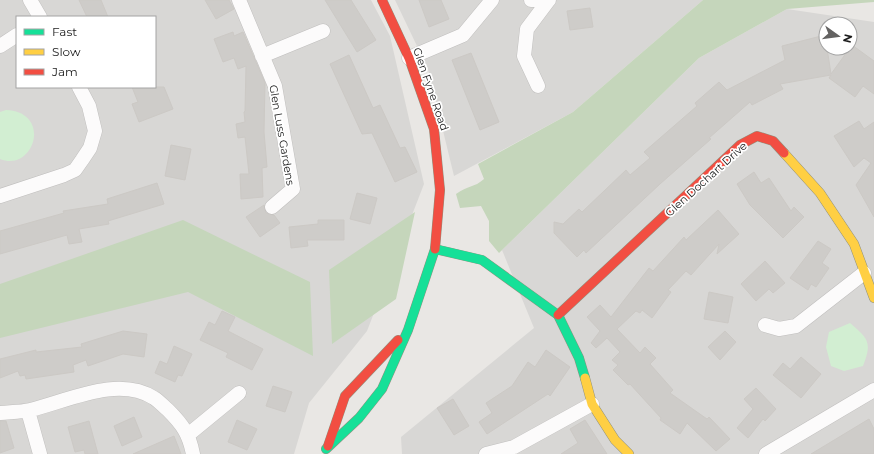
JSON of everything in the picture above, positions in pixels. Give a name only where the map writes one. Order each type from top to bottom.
[{"type":"street","points":[[30,0],[39,16]]},
{"type":"street","name":"Glen Luss Gardens","points":[[239,0],[275,86],[293,189],[272,208]]},
{"type":"street","name":"Glen Fyne Road","points":[[325,452],[358,418],[382,389],[408,330],[435,248],[440,190],[434,129],[409,58],[382,0]]},
{"type":"street","points":[[409,58],[463,35],[492,0]]},
{"type":"street","points":[[531,0],[549,0]]},
{"type":"street","points":[[538,86],[524,56],[526,29],[549,0]]},
{"type":"street","points":[[262,56],[322,31]]},
{"type":"street","points":[[0,46],[16,36]]},
{"type":"street","points":[[0,196],[75,170],[90,148],[95,131],[89,106],[80,88]]},
{"type":"street","name":"Glen Dochart Drive","points":[[558,315],[740,145],[757,136],[773,141],[820,193],[854,244],[874,298]]},
{"type":"street","points":[[435,248],[482,260],[558,315],[578,358],[592,404],[615,440],[629,454]]},
{"type":"street","points":[[765,325],[779,329],[796,326],[864,273]]},
{"type":"street","name":"Glen Fyne Road","points":[[325,452],[344,396],[408,330]]},
{"type":"street","points":[[0,413],[28,411],[105,389],[125,388],[141,392],[155,398],[189,434],[193,454]]},
{"type":"street","points":[[766,454],[874,390]]},
{"type":"street","points":[[189,434],[239,393]]},
{"type":"street","points":[[486,454],[514,447],[592,404]]},
{"type":"street","points":[[28,411],[40,454]]},
{"type":"shaded area","points":[[0,0],[371,0],[390,36],[424,184],[367,331],[309,403],[294,454],[0,454]]},
{"type":"shaded area","points":[[395,0],[703,0],[573,112],[454,176],[428,69]]},
{"type":"shaded area","points":[[787,9],[834,16],[818,16],[818,56],[858,56],[858,20],[874,22],[874,454],[402,454],[401,437],[534,328],[502,250],[699,58]]},
{"type":"green space","points":[[703,0],[874,0],[874,2],[787,9],[699,58],[499,253],[489,241],[489,221],[481,206],[460,208],[456,194],[484,179],[478,164],[573,112]]},
{"type":"green space","points":[[6,110],[21,113],[30,120],[34,130],[33,140],[29,150],[22,158],[12,161],[0,159],[0,112]]},
{"type":"green space","points":[[415,212],[396,299],[332,344],[329,270]]},
{"type":"green space","points":[[183,220],[310,282],[313,356],[188,292],[0,338],[0,284]]},
{"type":"green space","points":[[850,323],[865,338],[868,347],[863,366],[844,371],[831,366],[826,347],[829,332]]},
{"type":"building","points":[[79,0],[101,0],[108,16],[87,16]]},
{"type":"building","points":[[205,0],[229,0],[234,9],[216,19]]},
{"type":"building","points":[[325,0],[351,0],[376,40],[357,52]]},
{"type":"building","points":[[419,0],[441,0],[449,19],[429,27]]},
{"type":"building","points":[[590,8],[593,27],[570,30],[567,11]]},
{"type":"building","points":[[233,32],[234,36],[243,32],[265,83],[264,132],[267,167],[262,168],[263,197],[241,199],[240,174],[249,174],[245,137],[238,138],[236,124],[245,122],[246,66],[238,69],[234,58],[223,62],[214,39]]},
{"type":"building","points":[[818,37],[818,56],[828,56],[831,74],[844,56],[858,56],[858,49],[874,61],[874,94],[863,86],[855,97],[829,78],[831,75],[780,84],[783,89],[752,105],[750,102],[709,138],[711,139],[586,253],[584,250],[577,257],[554,233],[554,222],[563,224],[579,209],[582,212],[626,170],[630,175],[650,158],[644,152],[697,106],[695,103],[719,82],[727,90],[785,60],[782,46]]},
{"type":"building","points":[[471,53],[499,122],[480,130],[452,60]]},
{"type":"building","points":[[349,55],[373,108],[380,105],[400,148],[405,147],[417,172],[395,182],[372,133],[362,134],[330,64]]},
{"type":"building","points":[[164,87],[173,109],[139,122],[132,104],[138,102],[132,88]]},
{"type":"building","points":[[859,121],[864,129],[874,122],[874,217],[856,185],[871,163],[864,158],[854,167],[834,136]]},
{"type":"building","points":[[171,145],[191,149],[185,180],[165,176]]},
{"type":"building","points":[[754,172],[761,183],[769,178],[791,211],[794,207],[804,217],[783,238],[750,205],[737,184]]},
{"type":"building","points":[[157,183],[164,204],[108,221],[109,224],[79,229],[82,242],[69,244],[67,235],[0,254],[0,231],[64,213],[63,211],[108,204],[107,199]]},
{"type":"building","points":[[357,193],[377,198],[370,224],[350,219]]},
{"type":"building","points":[[264,205],[266,213],[274,215],[280,223],[260,237],[246,217]]},
{"type":"building","points":[[718,210],[739,234],[717,254],[719,244],[691,275],[686,271],[668,290],[671,292],[652,318],[642,310],[640,313],[636,311],[617,329],[640,353],[645,347],[656,358],[650,364],[673,390],[670,393],[707,419],[709,417],[730,439],[716,451],[687,423],[680,434],[660,420],[661,418],[630,384],[628,385],[613,370],[618,365],[612,360],[620,352],[607,338],[596,348],[591,343],[600,331],[587,317],[600,305],[611,317],[649,268],[653,271],[684,237],[686,240]]},
{"type":"building","points":[[318,220],[344,220],[344,240],[307,240],[308,246],[291,248],[289,227],[318,224]]},
{"type":"building","points":[[818,241],[831,249],[822,263],[829,268],[816,287],[811,284],[808,290],[790,278]]},
{"type":"building","points":[[765,261],[785,283],[773,293],[769,289],[756,301],[741,284]]},
{"type":"building","points":[[709,292],[733,297],[728,323],[704,319]]},
{"type":"building","points":[[222,311],[235,317],[228,331],[263,349],[252,370],[226,357],[228,353],[200,340],[209,322],[215,325]]},
{"type":"building","points":[[123,331],[147,334],[144,357],[123,354],[88,366],[86,360],[73,365],[74,372],[26,379],[25,375],[20,376],[18,371],[0,378],[0,359],[36,350],[36,352],[82,347],[81,344]]},
{"type":"building","points":[[725,331],[736,342],[720,360],[708,347]]},
{"type":"building","points":[[174,346],[192,354],[182,376],[178,375],[175,382],[155,373],[160,361],[167,364]]},
{"type":"building","points":[[546,350],[570,367],[550,396],[548,394],[487,434],[479,422],[492,413],[486,403],[512,386],[528,362],[535,367]]},
{"type":"building","points":[[801,357],[821,374],[801,398],[773,375],[783,363],[790,369]]},
{"type":"building","points":[[273,386],[292,392],[285,412],[266,406]]},
{"type":"building","points":[[756,388],[776,409],[765,421],[763,419],[748,438],[737,428],[753,409],[744,399]]},
{"type":"building","points":[[453,399],[469,426],[454,435],[437,408]]},
{"type":"building","points":[[134,417],[142,437],[122,446],[114,426]]},
{"type":"building","points":[[869,419],[874,429],[874,454],[811,454]]},
{"type":"building","points":[[237,420],[257,429],[247,450],[228,442]]},
{"type":"building","points":[[585,420],[607,454],[561,454],[578,443],[570,429]]},
{"type":"building","points":[[0,421],[6,421],[14,448],[0,453]]},
{"type":"building","points":[[89,421],[98,454],[85,454],[84,450],[75,452],[68,427]]},
{"type":"building","points":[[174,436],[181,454],[133,454]]},
{"type":"traffic: fast","points":[[435,249],[482,260],[558,315],[579,358],[585,378]]},
{"type":"traffic: fast","points":[[326,449],[359,418],[382,389],[408,330],[435,249]]},
{"type":"traffic: slow","points":[[784,153],[820,193],[854,244],[874,298]]},
{"type":"traffic: slow","points":[[585,378],[592,404],[615,440],[629,454]]},
{"type":"traffic: jam","points":[[382,0],[409,58],[434,129],[440,190],[435,249]]},
{"type":"traffic: jam","points":[[558,315],[740,145],[757,136],[773,141],[784,153]]},
{"type":"traffic: jam","points":[[328,446],[345,396],[398,340]]}]
